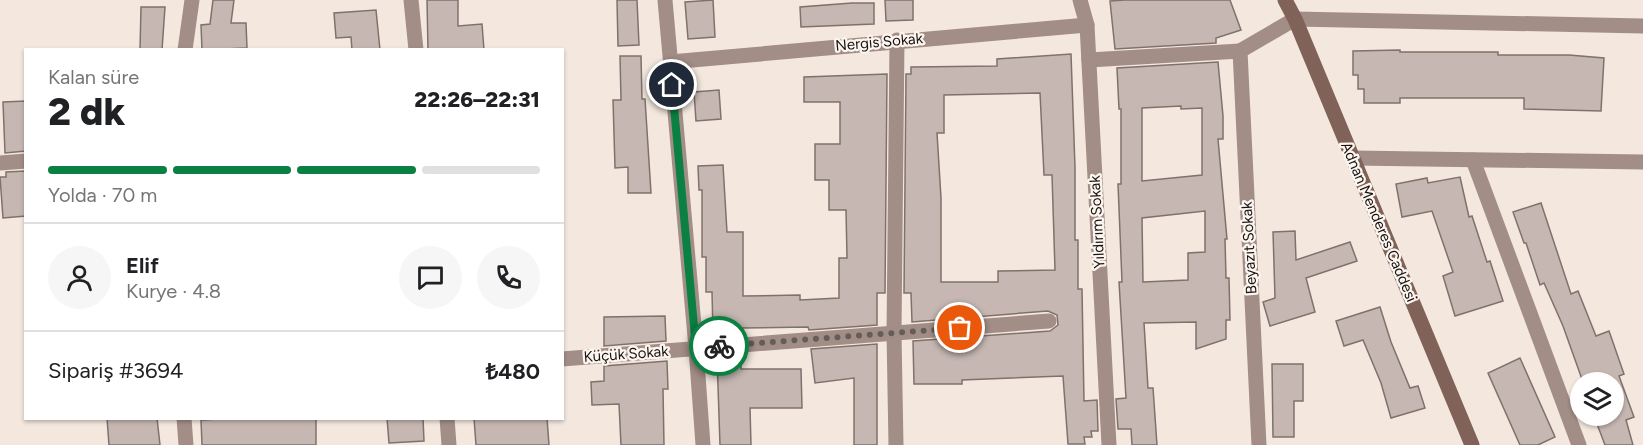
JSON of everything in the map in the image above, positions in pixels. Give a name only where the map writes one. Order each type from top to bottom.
[{"type":"street","points":[[185,48],[192,0]]},
{"type":"street","points":[[411,0],[416,48]]},
{"type":"street","points":[[665,0],[703,445]]},
{"type":"street","name":"Yıldırım Sokak","points":[[1080,0],[1087,25],[1109,445]]},
{"type":"street","name":"Adnan Menderes Caddesi","points":[[1285,0],[1295,19],[1472,445]]},
{"type":"street","points":[[1089,60],[1240,51],[1295,19],[1643,26]]},
{"type":"street","name":"Nergis Sokak","points":[[670,62],[897,40],[1087,25]]},
{"type":"street","points":[[896,445],[894,333],[897,40]]},
{"type":"street","name":"Beyazıt Sokak","points":[[1240,51],[1258,445]]},
{"type":"street","points":[[1353,159],[1643,162]]},
{"type":"street","points":[[1473,160],[1579,445]]},
{"type":"street","points":[[0,163],[24,161]]},
{"type":"street","name":"Küçük Sokak","points":[[564,358],[1049,321]]},
{"type":"street","points":[[184,420],[186,445]]},
{"type":"street","points":[[447,420],[449,445]]},
{"type":"building","points":[[213,0],[234,0],[231,23],[246,23],[247,48],[202,48],[201,25],[210,24]]},
{"type":"building","points":[[427,0],[458,0],[458,26],[482,24],[484,48],[428,48]]},
{"type":"building","points":[[617,0],[637,0],[639,45],[618,46]]},
{"type":"building","points":[[713,0],[715,37],[688,39],[685,2]]},
{"type":"building","points":[[885,0],[913,0],[913,20],[886,21]]},
{"type":"building","points":[[1230,0],[1241,30],[1216,38],[1216,43],[1115,49],[1110,1]]},
{"type":"building","points":[[874,3],[874,24],[801,27],[800,7]]},
{"type":"building","points":[[141,7],[165,7],[162,48],[140,48]]},
{"type":"building","points":[[376,10],[380,48],[352,48],[351,37],[336,38],[334,13]]},
{"type":"building","points":[[1400,50],[1400,52],[1498,52],[1498,55],[1569,55],[1604,58],[1601,111],[1524,109],[1524,98],[1400,98],[1400,103],[1364,103],[1364,89],[1358,89],[1358,75],[1353,75],[1353,51]]},
{"type":"building","points":[[1071,54],[1075,240],[1078,240],[1078,289],[1082,289],[1084,401],[1097,400],[1098,431],[1091,431],[1092,437],[1084,437],[1085,444],[1068,444],[1063,376],[962,380],[962,384],[914,384],[913,341],[1050,331],[1058,325],[1057,315],[1048,311],[912,322],[911,293],[904,293],[906,74],[911,74],[911,67],[997,66],[997,59]],"holes":[[[1040,93],[1044,175],[1052,175],[1055,270],[998,271],[998,282],[941,282],[941,198],[937,133],[944,133],[944,95]]]},
{"type":"building","points":[[620,56],[641,56],[642,99],[645,99],[651,193],[628,193],[628,167],[615,168],[613,100],[621,100]]},
{"type":"building","points":[[1218,62],[1223,139],[1218,139],[1227,239],[1225,239],[1226,278],[1229,278],[1230,320],[1226,320],[1226,339],[1196,349],[1196,322],[1144,323],[1148,388],[1153,388],[1157,445],[1132,445],[1131,429],[1118,429],[1116,399],[1126,398],[1119,282],[1122,282],[1118,184],[1121,184],[1121,109],[1119,109],[1117,68]],"holes":[[[1181,106],[1181,109],[1202,108],[1202,175],[1142,181],[1142,108]],[[1205,211],[1205,252],[1188,253],[1188,280],[1143,282],[1142,218]]]},
{"type":"building","points":[[887,74],[885,293],[877,293],[877,325],[809,330],[808,327],[740,328],[740,335],[716,337],[716,334],[713,334],[712,292],[706,292],[706,257],[702,257],[702,190],[699,190],[698,166],[723,165],[727,232],[743,232],[743,296],[800,295],[800,300],[839,298],[839,258],[847,258],[846,210],[829,210],[829,180],[815,180],[815,144],[840,144],[840,102],[804,102],[804,77]]},
{"type":"building","points":[[719,90],[721,119],[696,121],[694,92]]},
{"type":"building","points":[[24,101],[24,151],[5,153],[3,102]]},
{"type":"building","points":[[24,171],[24,216],[3,218],[0,177],[6,177],[6,172]]},
{"type":"building","points":[[1460,177],[1469,217],[1472,216],[1503,301],[1455,316],[1443,276],[1453,272],[1432,211],[1402,217],[1396,184],[1427,178],[1428,183]]},
{"type":"building","points":[[1541,203],[1571,294],[1578,291],[1596,336],[1609,331],[1623,372],[1579,372],[1544,283],[1540,285],[1513,212]]},
{"type":"building","points":[[1295,231],[1296,260],[1350,242],[1357,261],[1306,278],[1315,312],[1270,326],[1263,302],[1275,298],[1273,232]]},
{"type":"building","points":[[1380,307],[1391,342],[1410,388],[1418,386],[1425,408],[1391,418],[1381,383],[1363,340],[1344,346],[1336,321]]},
{"type":"building","points":[[665,316],[666,341],[604,346],[604,317]]},
{"type":"building","points":[[877,344],[877,445],[854,445],[854,378],[815,383],[811,349]]},
{"type":"building","points":[[741,355],[741,369],[801,369],[802,408],[750,408],[751,445],[720,445],[717,357]]},
{"type":"building","points":[[1520,358],[1555,437],[1538,445],[1520,445],[1488,373]]},
{"type":"building","points":[[667,361],[668,389],[663,389],[664,445],[621,445],[619,404],[592,405],[591,382],[604,381],[604,366]]},
{"type":"building","points":[[1272,364],[1303,364],[1303,401],[1294,401],[1294,437],[1273,437]]},
{"type":"building","points":[[1624,390],[1634,417],[1626,420],[1633,445],[1605,445],[1598,426],[1624,426]]},
{"type":"building","points":[[107,420],[157,420],[160,445],[109,445]]},
{"type":"building","points":[[201,420],[316,420],[316,445],[202,445]]},
{"type":"building","points":[[387,420],[423,420],[424,441],[389,443]]},
{"type":"building","points":[[474,420],[547,420],[549,445],[476,445]]},
{"type":"way so far","points":[[719,346],[960,328]]},
{"type":"route","points":[[672,85],[696,348],[719,346]]}]
